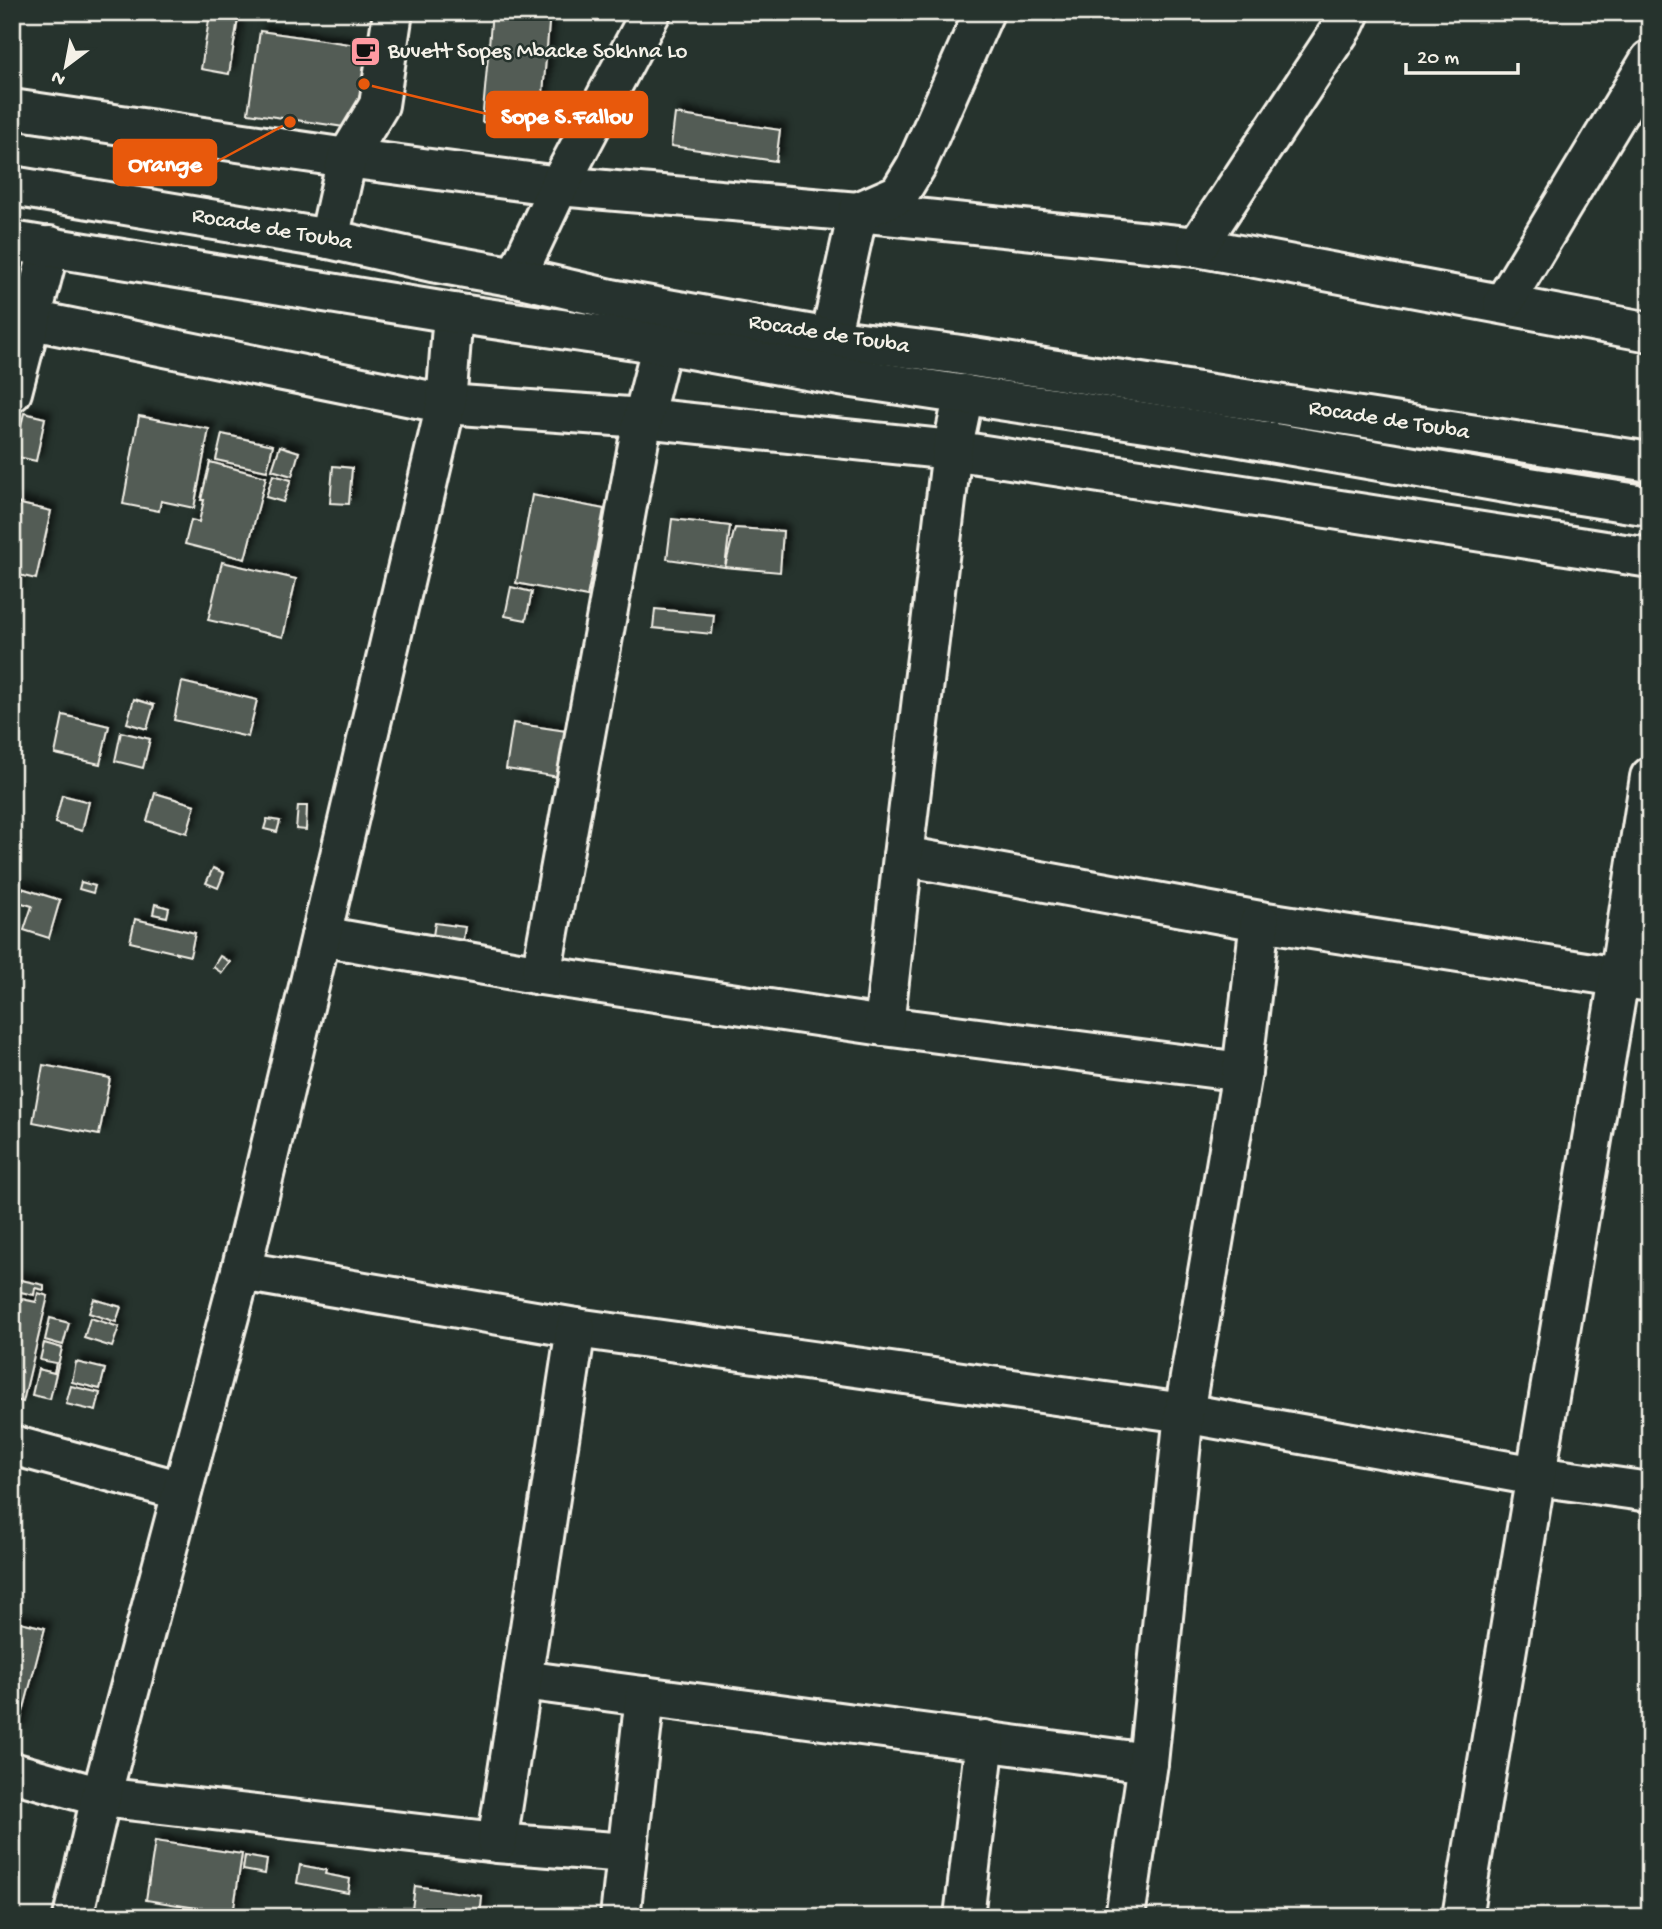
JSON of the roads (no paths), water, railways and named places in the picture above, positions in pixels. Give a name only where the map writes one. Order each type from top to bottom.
[{"type":"street","points":[[328,239],[347,158],[379,105],[393,12]]},
{"type":"street","points":[[516,277],[559,186],[651,12]]},
{"type":"street","points":[[858,212],[899,194],[915,166],[984,12]]},
{"type":"street","points":[[1197,247],[1339,16]]},
{"type":"street","points":[[1503,304],[1650,60]]},
{"type":"street","points":[[12,109],[559,186],[858,212],[1197,247],[1650,332]]},
{"type":"street","name":"Rocade de Touba","points":[[12,186],[328,239],[611,299],[830,338],[954,354],[1650,462]]},
{"type":"street","points":[[830,338],[858,212]]},
{"type":"street","name":"Rocade de Touba","points":[[12,241],[662,344],[846,377],[1206,431],[1650,506]]},
{"type":"street","points":[[12,392],[22,318],[50,246]]},
{"type":"street","points":[[73,1917],[101,1797],[240,1271],[321,936],[446,404],[453,313]]},
{"type":"street","points":[[22,318],[446,404],[643,418],[952,450],[1650,558]]},
{"type":"street","points":[[541,975],[643,418],[662,344]]},
{"type":"street","points":[[884,1026],[952,450],[964,394]]},
{"type":"street","points":[[1462,1917],[1536,1476],[1634,980],[1650,777]]},
{"type":"street","points":[[902,856],[1259,921],[1634,980]]},
{"type":"street","points":[[1125,1917],[1148,1763],[1184,1413],[1242,1072],[1259,921]]},
{"type":"street","points":[[321,936],[541,975],[884,1026],[1242,1072]]},
{"type":"street","points":[[240,1271],[576,1328],[1184,1413],[1536,1476],[1650,1492]]},
{"type":"street","points":[[497,1843],[576,1328]]},
{"type":"street","points":[[12,1445],[182,1491]]},
{"type":"street","points":[[522,1680],[1148,1763]]},
{"type":"street","points":[[620,1917],[646,1696]]},
{"type":"street","points":[[964,1917],[985,1740]]},
{"type":"street","points":[[12,1772],[101,1797],[497,1843],[627,1853]]},
{"type":"place","name":"Buvett Sopes Mbacke Sokhna Lo","points":[[365,52]]},
{"type":"place","name":"Sope S.Fallou","points":[[364,84]]},
{"type":"place","name":"Orange","points":[[290,122]]}]
